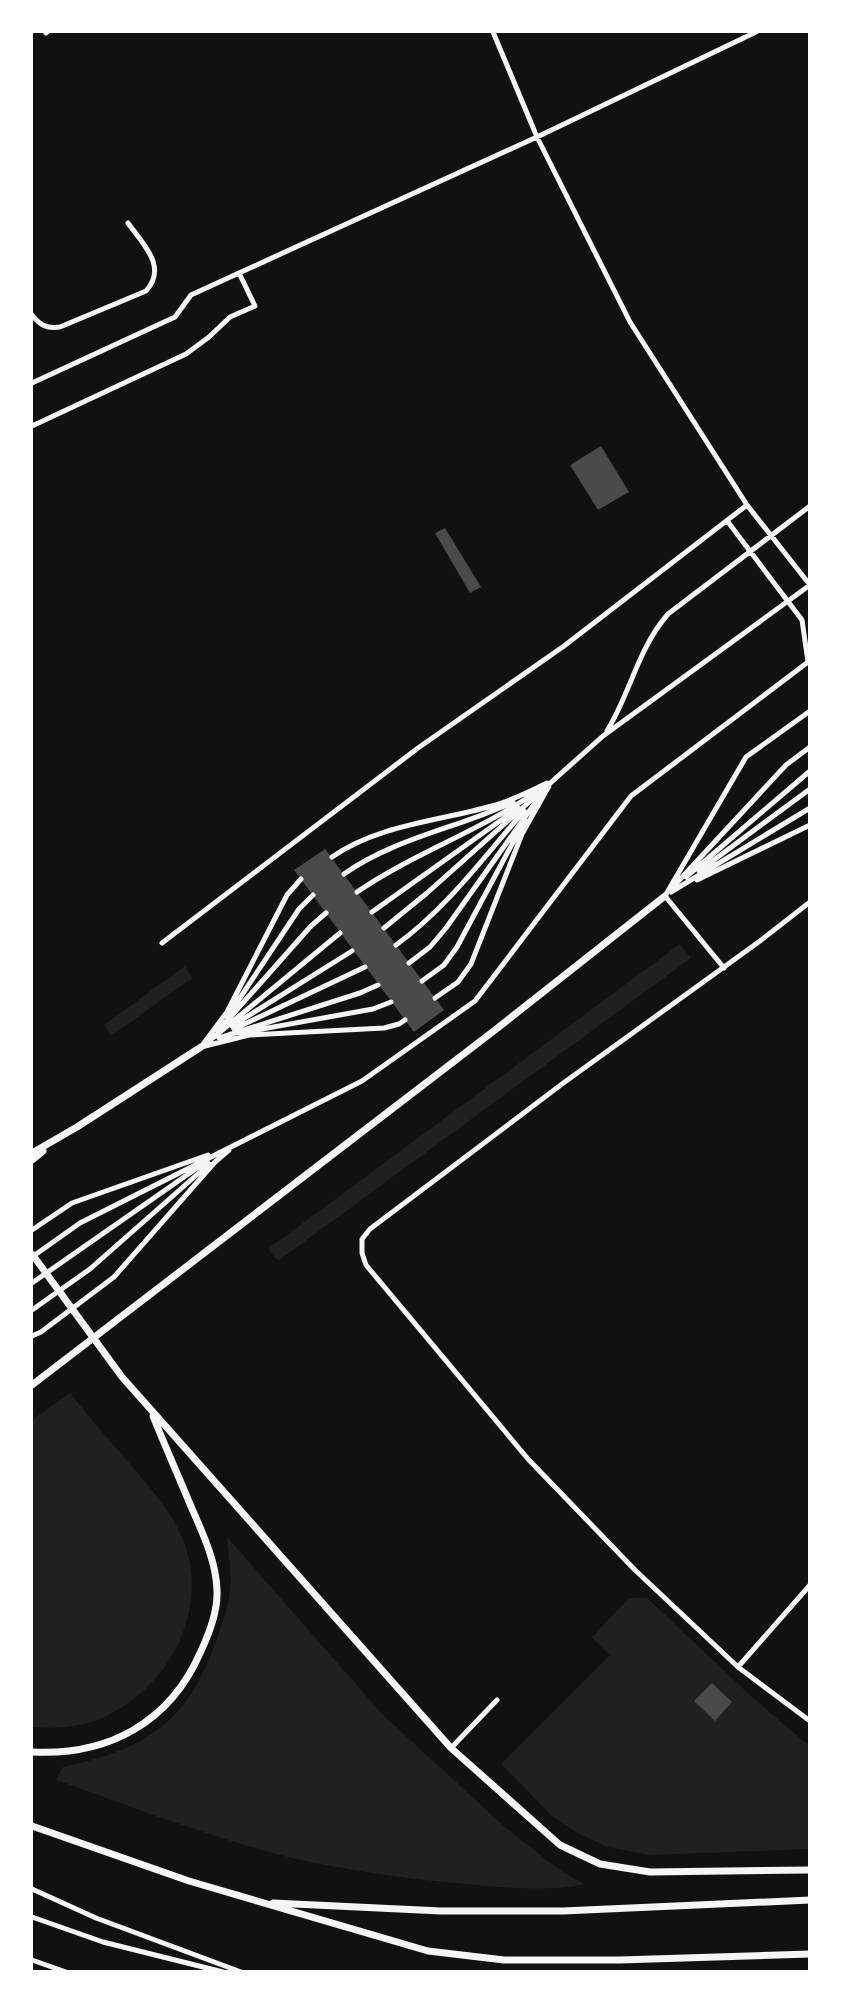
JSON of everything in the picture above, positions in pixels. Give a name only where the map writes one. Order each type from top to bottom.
[{"type":"street","points":[[32,1385],[666,896]]},
{"type":"street","points":[[32,1153],[201,1047]]},
{"type":"street","points":[[32,1160],[77,1126]]},
{"type":"street","points":[[32,1255],[122,1377],[451,1748],[560,1845],[600,1864],[650,1872],[810,1870]]},
{"type":"street","points":[[32,1752],[78,1751],[117,1740],[149,1721],[172,1700],[186,1682],[209,1634],[217,1592],[211,1554],[150,1409]]},
{"type":"street","points":[[32,1826],[189,1881],[428,1951],[504,1960],[620,1960],[810,1954]]},
{"type":"street","points":[[262,1902],[441,1911],[563,1911],[810,1900]]},
{"type":"lane","points":[[384,928],[604,736],[810,585],[747,505],[630,322],[537,137],[493,32]]},
{"type":"lane","points":[[32,383],[175,317],[191,295],[537,137],[756,32]]},
{"type":"lane","points":[[32,315],[40,324],[50,329],[60,327],[146,291],[154,283],[152,257],[128,223]]},
{"type":"lane","points":[[32,426],[186,354],[230,317],[255,306],[239,273]]},
{"type":"lane","points":[[162,943],[385,772],[564,646],[747,505]]},
{"type":"lane","points":[[604,736],[614,719],[642,651],[653,631],[668,614],[810,506]]},
{"type":"lane","points":[[32,1255],[80,1223],[373,1075],[475,1001],[631,796],[809,663],[802,620],[728,522]]},
{"type":"lane","points":[[666,896],[746,757],[810,711]]},
{"type":"lane","points":[[666,896],[786,765],[810,747]]},
{"type":"lane","points":[[666,896],[810,771]]},
{"type":"lane","points":[[332,857],[349,845],[376,834],[494,806],[553,780]]},
{"type":"lane","points":[[344,874],[377,854],[496,811],[553,780]]},
{"type":"lane","points":[[357,892],[402,864],[498,815],[553,780]]},
{"type":"lane","points":[[372,912],[503,820],[553,780]]},
{"type":"lane","points":[[396,945],[438,908],[553,780]]},
{"type":"lane","points":[[409,963],[430,947],[446,928],[514,830],[553,780]]},
{"type":"lane","points":[[422,981],[444,965],[457,947],[518,832],[553,780]]},
{"type":"lane","points":[[435,999],[458,982],[471,964],[522,834],[553,780]]},
{"type":"lane","points":[[666,896],[810,789]]},
{"type":"lane","points":[[666,896],[810,808]]},
{"type":"lane","points":[[666,896],[810,825]]},
{"type":"lane","points":[[201,1047],[227,1012],[287,895],[301,879]]},
{"type":"lane","points":[[201,1047],[230,1013],[299,909],[313,895]]},
{"type":"lane","points":[[666,896],[724,968]]},
{"type":"lane","points":[[810,902],[724,968],[562,1084],[370,1229],[362,1239],[362,1253],[366,1265],[528,1459],[635,1570],[738,1667],[810,1721]]},
{"type":"lane","points":[[201,1047],[233,1016],[311,926],[326,914]]},
{"type":"lane","points":[[201,1047],[340,933]]},
{"type":"lane","points":[[201,1047],[352,951]]},
{"type":"lane","points":[[201,1047],[243,1024],[365,967]]},
{"type":"lane","points":[[201,1047],[227,1034],[378,985]]},
{"type":"lane","points":[[201,1047],[247,1032],[373,1009],[391,1002]]},
{"type":"lane","points":[[201,1047],[249,1035],[384,1028],[405,1020]]},
{"type":"lane","points":[[32,1230],[72,1203],[240,1142]]},
{"type":"lane","points":[[32,1283],[211,1159],[240,1142]]},
{"type":"lane","points":[[32,1310],[90,1269],[212,1161],[240,1142]]},
{"type":"lane","points":[[32,1336],[114,1276],[215,1162],[240,1142]]},
{"type":"lane","points":[[738,1667],[810,1585]]},
{"type":"lane","points":[[451,1748],[497,1700]]},
{"type":"lane","points":[[32,1889],[96,1918],[241,1972]]},
{"type":"lane","points":[[32,1917],[103,1942],[223,1972]]},
{"type":"lane","points":[[32,1960],[66,1972]]},
{"type":"shaded area","points":[[680,944],[691,958],[278,1261],[268,1249]]},
{"type":"shaded area","points":[[185,966],[192,978],[111,1036],[104,1025]]},
{"type":"shaded area","points":[[70,1393],[154,1493],[177,1526],[189,1560],[192,1586],[182,1636],[170,1659],[136,1698],[104,1717],[84,1724],[53,1728],[32,1727],[32,1420]]},
{"type":"shaded area","points":[[227,1537],[383,1715],[507,1829],[583,1885],[552,1888],[503,1887],[414,1879],[330,1866],[229,1840],[56,1780],[63,1767],[114,1753],[155,1732],[187,1699],[212,1652],[227,1606],[231,1577]]},
{"type":"shaded area","points":[[629,1598],[647,1598],[751,1696],[809,1746],[809,1849],[650,1855],[607,1847],[553,1817],[501,1764],[610,1655],[592,1637]]},
{"type":"building","points":[[601,446],[629,492],[598,510],[570,465]]},
{"type":"building","points":[[445,528],[481,587],[470,593],[435,533]]},
{"type":"building","points":[[325,849],[444,1010],[414,1032],[294,870]]},
{"type":"building","points":[[712,1683],[732,1702],[715,1721],[694,1701]]}]
